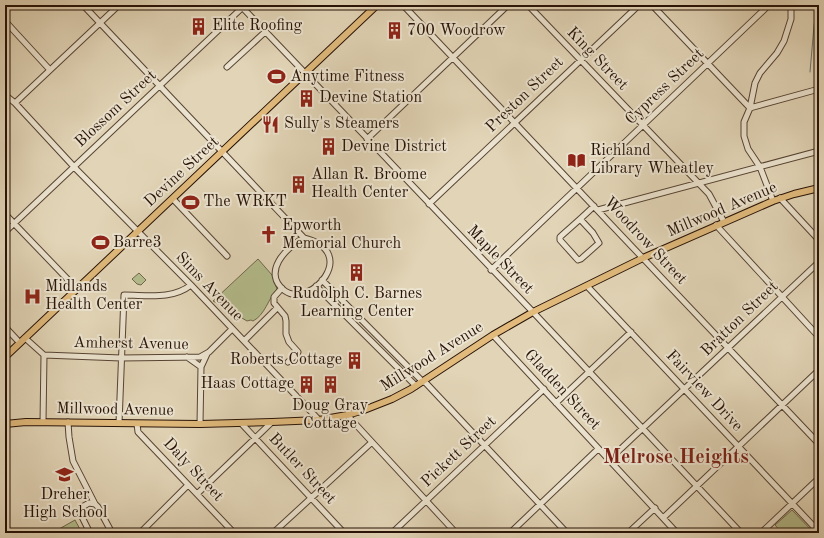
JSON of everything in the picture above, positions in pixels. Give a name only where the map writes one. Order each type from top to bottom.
[{"type":"main road","name":"Devine Street","points":[[5,357],[377,5]]},
{"type":"main road","name":"Millwood Avenue","points":[[5,424],[43,422],[137,424],[242,423],[319,420],[347,415],[374,407],[403,394],[493,335],[533,312],[643,258],[780,198],[809,189],[819,188]]},
{"type":"street","points":[[5,9],[9,5]]},
{"type":"street","points":[[83,5],[304,238],[316,242],[327,250],[330,257],[330,266],[328,273],[322,280],[310,292],[299,295],[288,293],[278,282],[275,273],[279,261],[297,242],[304,238]]},
{"type":"street","points":[[15,103],[119,5]]},
{"type":"street","name":"Woodrow Street","points":[[403,5],[819,444]]},
{"type":"street","points":[[367,139],[508,5]]},
{"type":"street","name":"King Street","points":[[528,5],[642,126],[709,194],[724,222]]},
{"type":"street","name":"Preston Street","points":[[429,204],[639,5]]},
{"type":"street","points":[[652,5],[750,108]]},
{"type":"street","name":"Cypress Street","points":[[491,270],[769,5]]},
{"type":"street","points":[[773,201],[760,167],[748,150],[744,136],[744,122],[750,108],[755,83],[760,73],[777,53],[784,41],[791,19],[791,5]]},
{"type":"street","name":"Maple Street","points":[[243,6],[265,32],[491,270],[533,312],[741,533]]},
{"type":"street","name":"Blossom Street","points":[[5,232],[243,6]]},
{"type":"street","points":[[5,21],[50,70]]},
{"type":"street","points":[[227,67],[265,32]]},
{"type":"street","points":[[750,108],[819,89]]},
{"type":"street","name":"Sims Avenue","points":[[5,95],[15,103],[137,232],[191,285],[319,420]]},
{"type":"street","points":[[580,219],[593,233],[599,243],[578,260],[560,240],[560,237],[580,219],[596,208],[699,183],[819,150]]},
{"type":"street","points":[[780,198],[819,240]]},
{"type":"street","points":[[173,199],[227,256]]},
{"type":"street","points":[[5,214],[77,289]]},
{"type":"street","points":[[716,225],[819,337]]},
{"type":"street","name":"Bratton Street","points":[[609,460],[819,262]]},
{"type":"street","points":[[322,280],[485,445],[567,533]]},
{"type":"street","points":[[119,423],[124,295],[159,296],[183,291],[191,285]]},
{"type":"street","points":[[316,286],[416,386]]},
{"type":"street","name":"Fairview Drive","points":[[587,286],[819,532]]},
{"type":"street","points":[[282,288],[274,297],[274,303],[285,316],[286,334],[289,342],[298,352],[288,362]]},
{"type":"street","points":[[244,341],[277,308]]},
{"type":"street","points":[[5,327],[20,343]]},
{"type":"street","name":"Amherst Avenue","points":[[44,355],[122,358],[200,357],[209,352],[232,329]]},
{"type":"street","points":[[556,402],[631,332]]},
{"type":"street","name":"Gladden Street","points":[[493,335],[677,533]]},
{"type":"street","points":[[25,338],[44,355],[43,422]]},
{"type":"street","points":[[200,424],[201,367],[204,358],[209,352]]},
{"type":"street","points":[[187,357],[201,367]]},
{"type":"street","points":[[663,518],[817,372],[819,379]]},
{"type":"street","name":"Pickett Street","points":[[392,533],[544,389]]},
{"type":"street","points":[[347,415],[456,533]]},
{"type":"street","points":[[68,422],[72,461],[112,533]]},
{"type":"street","points":[[197,494],[272,422]]},
{"type":"street","name":"Butler Street","points":[[242,423],[344,533]]},
{"type":"street","name":"Daly Street","points":[[137,424],[138,432],[234,533]]},
{"type":"street","points":[[273,533],[371,442]]},
{"type":"street","points":[[510,533],[598,449]]},
{"type":"street","points":[[761,533],[819,478]]},
{"type":"street","points":[[140,533],[188,485]]},
{"type":"street","points":[[90,533],[80,513],[85,504],[95,504]]},
{"type":"street","points":[[628,533],[654,508]]},
{"type":"street","points":[[225,533],[230,528]]},
{"type":"green space","points":[[258,259],[272,275],[277,289],[261,315],[253,321],[247,321],[213,301]]},
{"type":"green space","points":[[139,273],[146,280],[141,285],[137,284],[132,279]]},
{"type":"green space","points":[[792,510],[814,533],[782,533],[775,525]]},
{"type":"green space","points":[[75,520],[82,533],[52,533]]},
{"type":"waterway","points":[[810,72],[817,5]]},
{"type":"place","name":"Elite Roofing","points":[[199,26]]},
{"type":"place","name":"700 Woodrow","points":[[394,31]]},
{"type":"place","name":"Anytime Fitness","points":[[277,77]]},
{"type":"place","name":"Devine Station","points":[[306,98]]},
{"type":"place","name":"Sully's Steamers","points":[[271,124]]},
{"type":"place","name":"Devine District","points":[[328,147]]},
{"type":"place","name":"Richland Library Wheatley","points":[[577,160]]},
{"type":"place","name":"Allan R. Broome Health Center","points":[[298,184]]},
{"type":"place","name":"The WRKT","points":[[190,202]]},
{"type":"place","name":"Epworth Memorial Church","points":[[269,235]]},
{"type":"place","name":"Barre3","points":[[100,243]]},
{"type":"place","name":"Rudolph C. Barnes Learning Center","points":[[357,273]]},
{"type":"place","name":"Midlands Health Center","points":[[32,296]]},
{"type":"place","name":"Roberts Cottage","points":[[355,360]]},
{"type":"place","name":"Haas Cottage","points":[[307,384]]},
{"type":"place","name":"Doug Gray Cottage","points":[[330,385]]},
{"type":"place","name":"Dreher High School","points":[[65,474]]},
{"type":"district","name":"Melrose Heights","points":[[676,458]]}]
